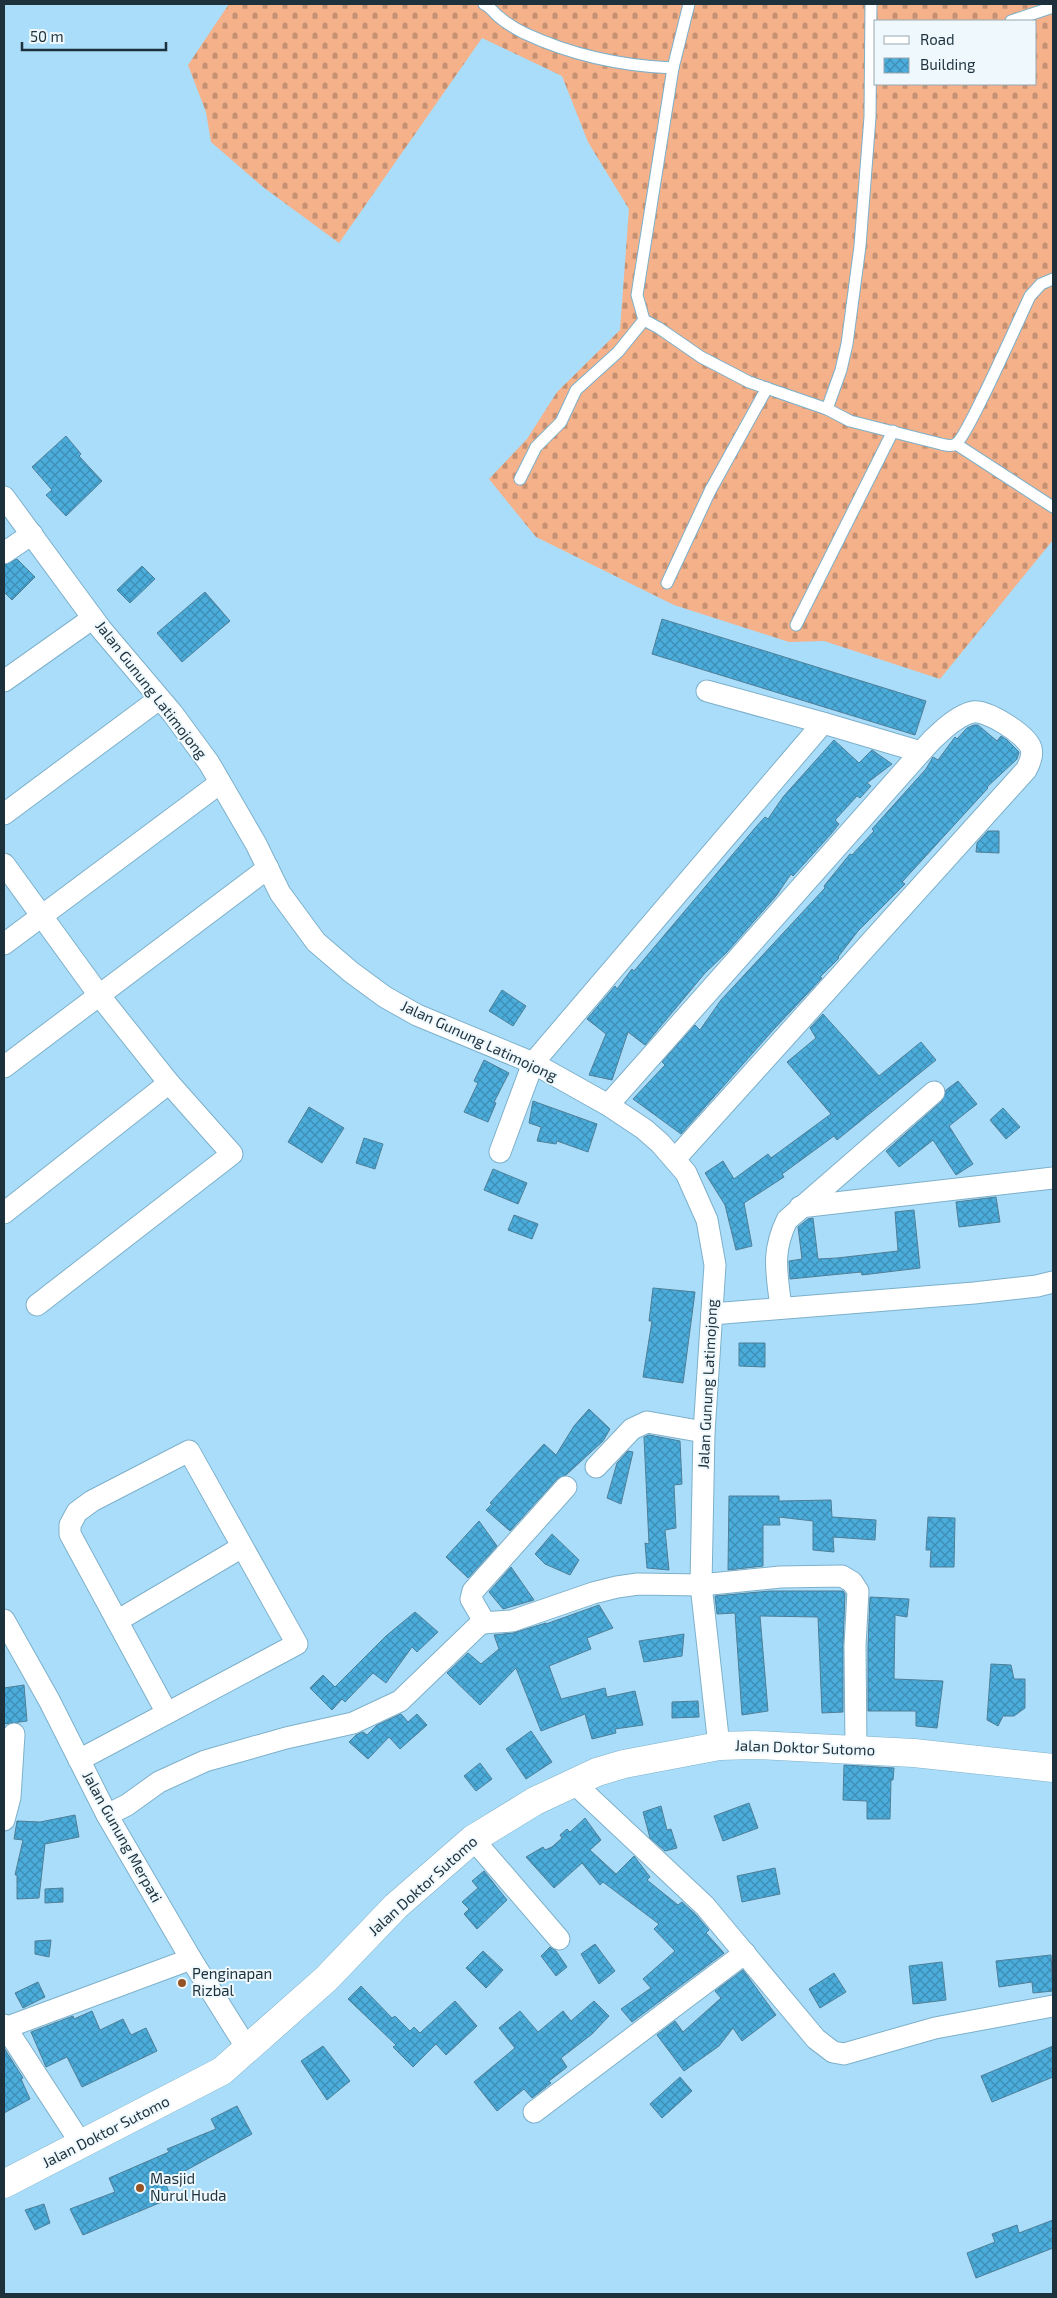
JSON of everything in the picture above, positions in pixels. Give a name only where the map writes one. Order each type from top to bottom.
[{"type":"street","name":"Jalan Gunung Latimojong","points":[[4,497],[94,618],[196,745],[220,783],[280,893],[316,942],[351,972],[385,997],[417,1015],[533,1063],[608,1105],[644,1129],[675,1159],[692,1186],[710,1233],[715,1265],[704,1432],[701,1585],[719,1746]]},
{"type":"street","points":[[4,553],[32,534]]},
{"type":"street","points":[[4,681],[94,618]]},
{"type":"street","points":[[707,691],[921,752]]},
{"type":"street","points":[[4,814],[159,699]]},
{"type":"street","points":[[608,1105],[930,741],[952,723],[974,712],[989,715],[1009,726],[1029,744],[1032,752],[1026,770],[675,1159]]},
{"type":"street","points":[[500,1152],[533,1063],[823,723]]},
{"type":"street","points":[[4,944],[220,783]]},
{"type":"street","points":[[4,864],[99,995],[169,1083],[232,1154],[37,1305]]},
{"type":"street","points":[[4,1067],[268,868]]},
{"type":"street","points":[[4,1213],[169,1083]]},
{"type":"street","points":[[781,1308],[776,1257],[777,1243],[787,1220],[799,1207],[934,1092]]},
{"type":"street","points":[[799,1207],[1053,1178]]},
{"type":"street","points":[[712,1314],[974,1293],[1037,1286],[1053,1282]]},
{"type":"street","points":[[596,1467],[632,1429],[647,1422],[704,1432]]},
{"type":"street","points":[[79,1760],[167,1713],[296,1644],[188,1451],[92,1501],[77,1512],[70,1525],[70,1534],[167,1713]]},
{"type":"street","points":[[485,1623],[471,1599],[474,1591],[566,1487]]},
{"type":"street","points":[[117,1621],[242,1547]]},
{"type":"street","points":[[107,1815],[127,1805],[160,1782],[205,1761],[286,1738],[353,1723],[400,1701],[476,1626],[485,1623],[512,1621],[560,1603],[617,1587],[638,1584],[701,1585],[780,1577],[842,1576],[852,1582],[858,1591],[855,1646],[856,1749]]},
{"type":"street","name":"Jalan Gunung Merpati","points":[[4,1620],[107,1815],[190,1959],[248,2050]]},
{"type":"street","points":[[4,1820],[10,1797],[14,1734]]},
{"type":"street","name":"Jalan Doktor Sutomo","points":[[4,2184],[222,2071],[326,1979],[396,1906],[474,1839],[534,1801],[573,1782],[624,1764],[719,1746],[755,1745],[856,1749],[914,1753],[1053,1768]]},
{"type":"street","points":[[573,1782],[705,1906],[816,2039],[833,2052],[844,2054],[935,2028],[1053,2006]]},
{"type":"street","points":[[474,1839],[559,1939]]},
{"type":"street","points":[[534,2112],[745,1954]]},
{"type":"street","points":[[82,2145],[5,2027],[190,1959]]},
{"type":"lane","points":[[484,4],[489,6],[493,12],[512,26],[562,48],[613,62],[643,67],[674,68]]},
{"type":"lane","points":[[689,4],[674,68],[637,294],[644,320],[701,357],[749,382],[827,409],[850,421],[950,446],[956,444],[974,414],[1030,296],[1041,284],[1053,279]]},
{"type":"lane","points":[[827,409],[841,370],[852,309],[870,117],[873,70],[872,4]]},
{"type":"lane","points":[[1014,20],[1053,7]]},
{"type":"lane","points":[[520,479],[536,447],[562,422],[576,390],[618,352],[644,320]]},
{"type":"lane","points":[[667,583],[710,491],[767,388]]},
{"type":"lane","points":[[796,624],[893,431]]},
{"type":"lane","points":[[956,444],[1053,507]]},
{"type":"green space","points":[[229,4],[1053,4],[1053,540],[940,679],[824,641],[789,642],[674,605],[536,537],[489,479],[527,439],[557,392],[620,330],[629,209],[588,142],[562,76],[482,38],[339,243],[263,187],[211,142],[206,112],[188,65]]},
{"type":"building","points":[[66,436],[81,454],[79,456],[102,481],[66,516],[46,495],[52,490],[32,467]]},
{"type":"building","points":[[17,559],[35,577],[12,600],[4,592],[4,565]]},
{"type":"building","points":[[142,566],[155,579],[130,603],[117,590]]},
{"type":"building","points":[[205,592],[230,621],[182,662],[157,633]]},
{"type":"building","points":[[662,619],[926,701],[915,735],[652,654]]},
{"type":"building","points":[[978,725],[997,741],[1001,736],[1007,740],[1019,752],[1017,759],[987,787],[902,882],[905,884],[858,931],[839,958],[820,977],[822,978],[681,1134],[633,1099],[665,1065],[662,1062],[695,1025],[700,1030],[721,1000],[825,888],[824,886],[850,854],[852,855],[874,831],[872,829],[926,769],[933,757],[938,760],[955,737],[957,739],[967,728]]},
{"type":"building","points":[[834,740],[859,763],[872,750],[892,764],[867,783],[871,786],[860,798],[857,796],[835,820],[839,824],[831,834],[793,876],[791,874],[776,896],[727,952],[705,973],[645,1045],[628,1032],[612,1080],[589,1075],[606,1034],[587,1019],[615,986],[617,989],[632,969],[634,971],[755,828],[765,817],[768,819],[783,797]]},
{"type":"building","points":[[988,831],[999,831],[999,853],[976,852],[977,843]]},
{"type":"building","points":[[502,990],[526,1006],[513,1026],[489,1011]]},
{"type":"building","points":[[823,1014],[879,1076],[921,1042],[936,1060],[837,1140],[834,1136],[782,1174],[784,1177],[744,1203],[752,1246],[736,1250],[725,1205],[705,1173],[723,1161],[734,1179],[768,1154],[771,1158],[831,1114],[787,1062],[816,1038],[810,1028]]},
{"type":"building","points":[[484,1060],[509,1073],[494,1102],[496,1103],[488,1122],[464,1112],[478,1083],[474,1081]]},
{"type":"building","points":[[958,1081],[977,1104],[949,1126],[973,1164],[956,1175],[933,1140],[899,1167],[886,1151],[942,1101],[946,1090]]},
{"type":"building","points":[[533,1101],[597,1124],[588,1152],[557,1141],[556,1144],[537,1141],[541,1127],[529,1123]]},
{"type":"building","points":[[309,1107],[344,1128],[322,1163],[288,1142]]},
{"type":"building","points":[[1003,1108],[1020,1127],[1006,1139],[990,1120]]},
{"type":"building","points":[[364,1138],[383,1144],[375,1169],[356,1163]]},
{"type":"building","points":[[493,1169],[527,1183],[518,1204],[484,1190]]},
{"type":"building","points":[[996,1197],[1000,1222],[959,1227],[956,1202]]},
{"type":"building","points":[[914,1210],[920,1268],[862,1275],[861,1272],[790,1279],[789,1261],[802,1259],[798,1227],[808,1219],[813,1218],[818,1259],[837,1258],[898,1251],[895,1212]]},
{"type":"building","points":[[514,1215],[538,1224],[532,1239],[508,1230]]},
{"type":"building","points":[[653,1288],[695,1292],[683,1383],[643,1377],[652,1321],[649,1321]]},
{"type":"building","points":[[739,1343],[765,1343],[765,1367],[739,1366]]},
{"type":"building","points":[[589,1409],[610,1429],[603,1441],[566,1475],[557,1479],[510,1531],[486,1510],[492,1504],[490,1503],[544,1444],[556,1455],[574,1426]]},
{"type":"building","points":[[649,1435],[680,1441],[682,1484],[674,1485],[676,1528],[665,1530],[669,1570],[647,1568],[645,1543],[649,1544],[644,1437]]},
{"type":"building","points":[[628,1451],[633,1452],[621,1504],[607,1498],[617,1463]]},
{"type":"building","points":[[729,1496],[779,1496],[779,1501],[831,1500],[832,1517],[876,1520],[875,1540],[833,1537],[834,1552],[813,1550],[813,1521],[779,1517],[780,1525],[763,1525],[763,1566],[728,1570]]},
{"type":"building","points":[[928,1517],[955,1518],[954,1567],[930,1567],[931,1550],[926,1550]]},
{"type":"building","points":[[479,1521],[497,1546],[468,1578],[446,1557]]},
{"type":"building","points":[[552,1534],[579,1560],[570,1575],[545,1564],[535,1554]]},
{"type":"building","points":[[511,1567],[534,1600],[503,1609],[489,1592]]},
{"type":"building","points":[[770,1591],[843,1591],[845,1594],[843,1712],[822,1713],[818,1617],[760,1616],[768,1711],[742,1715],[735,1613],[717,1614],[715,1596]]},
{"type":"building","points":[[870,1597],[909,1599],[907,1617],[895,1615],[894,1679],[943,1681],[937,1728],[916,1726],[916,1711],[868,1711]]},
{"type":"building","points":[[599,1605],[613,1628],[587,1638],[591,1649],[549,1666],[561,1699],[605,1688],[607,1697],[635,1691],[643,1725],[615,1729],[616,1733],[592,1739],[585,1714],[541,1731],[516,1668],[480,1705],[447,1673],[468,1653],[481,1664],[499,1649],[494,1635],[513,1633],[546,1624]]},
{"type":"building","points":[[415,1612],[438,1632],[417,1652],[412,1647],[386,1683],[373,1673],[345,1702],[342,1699],[332,1710],[310,1688],[323,1675],[335,1687],[386,1636]]},
{"type":"building","points":[[684,1634],[682,1656],[644,1662],[639,1641]]},
{"type":"building","points":[[991,1664],[1011,1665],[1014,1679],[1025,1679],[1025,1708],[1014,1716],[1003,1716],[998,1726],[987,1720]]},
{"type":"building","points":[[24,1685],[27,1721],[4,1724],[4,1688]]},
{"type":"building","points":[[698,1701],[699,1717],[672,1718],[672,1702]]},
{"type":"building","points":[[401,1714],[408,1722],[417,1714],[427,1725],[400,1749],[389,1737],[368,1759],[349,1742],[356,1735],[363,1732],[367,1735],[377,1725]]},
{"type":"building","points":[[531,1731],[552,1762],[526,1779],[506,1749]]},
{"type":"building","points":[[480,1763],[492,1779],[476,1791],[464,1776]]},
{"type":"building","points":[[844,1765],[894,1768],[893,1780],[891,1780],[890,1819],[867,1819],[867,1801],[843,1800]]},
{"type":"building","points":[[749,1803],[758,1828],[723,1841],[714,1816]]},
{"type":"building","points":[[661,1806],[667,1830],[671,1829],[677,1848],[665,1851],[650,1838],[643,1812]]},
{"type":"building","points":[[75,1815],[79,1837],[45,1844],[39,1898],[17,1899],[17,1875],[15,1875],[23,1840],[14,1839],[17,1821],[40,1822]]},
{"type":"building","points":[[585,1818],[601,1840],[590,1850],[616,1874],[634,1856],[650,1877],[647,1880],[678,1905],[682,1902],[696,1915],[709,1930],[706,1933],[724,1953],[632,2022],[621,2009],[651,1988],[643,1979],[675,1951],[654,1929],[659,1924],[603,1882],[600,1885],[582,1863],[554,1888],[526,1857],[543,1847],[545,1850],[552,1847],[562,1838],[560,1835],[567,1829],[570,1832]]},
{"type":"building","points":[[775,1868],[780,1894],[742,1902],[737,1876]]},
{"type":"building","points":[[484,1871],[507,1900],[477,1929],[464,1914],[469,1909],[462,1902],[478,1888],[472,1881]]},
{"type":"building","points":[[63,1888],[63,1902],[45,1903],[45,1889]]},
{"type":"building","points":[[51,1940],[49,1957],[35,1954],[35,1941]]},
{"type":"building","points":[[595,1944],[615,1971],[599,1984],[581,1954]]},
{"type":"building","points":[[550,1947],[556,1951],[567,1967],[556,1976],[541,1956]]},
{"type":"building","points":[[483,1951],[503,1970],[486,1988],[466,1968]]},
{"type":"building","points":[[1051,1955],[1053,1991],[1033,1993],[1032,1982],[999,1987],[996,1961]]},
{"type":"building","points":[[942,1962],[946,2000],[913,2004],[909,1966]]},
{"type":"building","points":[[743,1970],[776,2015],[742,2041],[733,2028],[719,2046],[684,2071],[657,2035],[675,2021],[683,2032],[721,1998],[715,1991]]},
{"type":"building","points":[[834,1973],[846,1992],[820,2008],[809,1989]]},
{"type":"building","points":[[38,1982],[45,1997],[23,2008],[15,1993]]},
{"type":"building","points":[[361,1986],[392,2018],[395,2016],[410,2031],[414,2027],[420,2033],[455,2001],[477,2026],[446,2055],[436,2044],[413,2067],[393,2047],[396,2045],[348,1999]]},
{"type":"building","points":[[594,2001],[609,2016],[592,2034],[561,2058],[567,2067],[532,2098],[524,2089],[497,2111],[474,2082],[515,2048],[499,2028],[520,2011],[538,2032],[563,2011],[571,2021]]},
{"type":"building","points":[[92,2011],[100,2030],[123,2019],[131,2035],[146,2028],[157,2051],[82,2087],[67,2057],[46,2067],[31,2032],[73,2016],[74,2019]]},
{"type":"building","points":[[323,2046],[350,2081],[327,2100],[301,2061]]},
{"type":"building","points":[[1053,2046],[1053,2077],[992,2102],[981,2076]]},
{"type":"building","points":[[4,2048],[23,2078],[21,2079],[30,2099],[4,2113]]},
{"type":"building","points":[[680,2077],[692,2091],[662,2118],[650,2104]]},
{"type":"building","points":[[237,2106],[252,2134],[165,2182],[171,2198],[83,2235],[70,2209],[115,2192],[109,2178],[169,2152],[167,2149],[216,2129],[211,2119]]},
{"type":"building","points":[[44,2204],[50,2223],[35,2230],[25,2210]]},
{"type":"building","points":[[1053,2220],[1053,2248],[976,2278],[967,2253],[995,2242],[992,2234],[1017,2225],[1019,2233]]},
{"type":"place","name":"Penginapan Rizbal","points":[[182,1983]]},
{"type":"place","name":"Masjid Nurul Huda","points":[[140,2188]]}]
